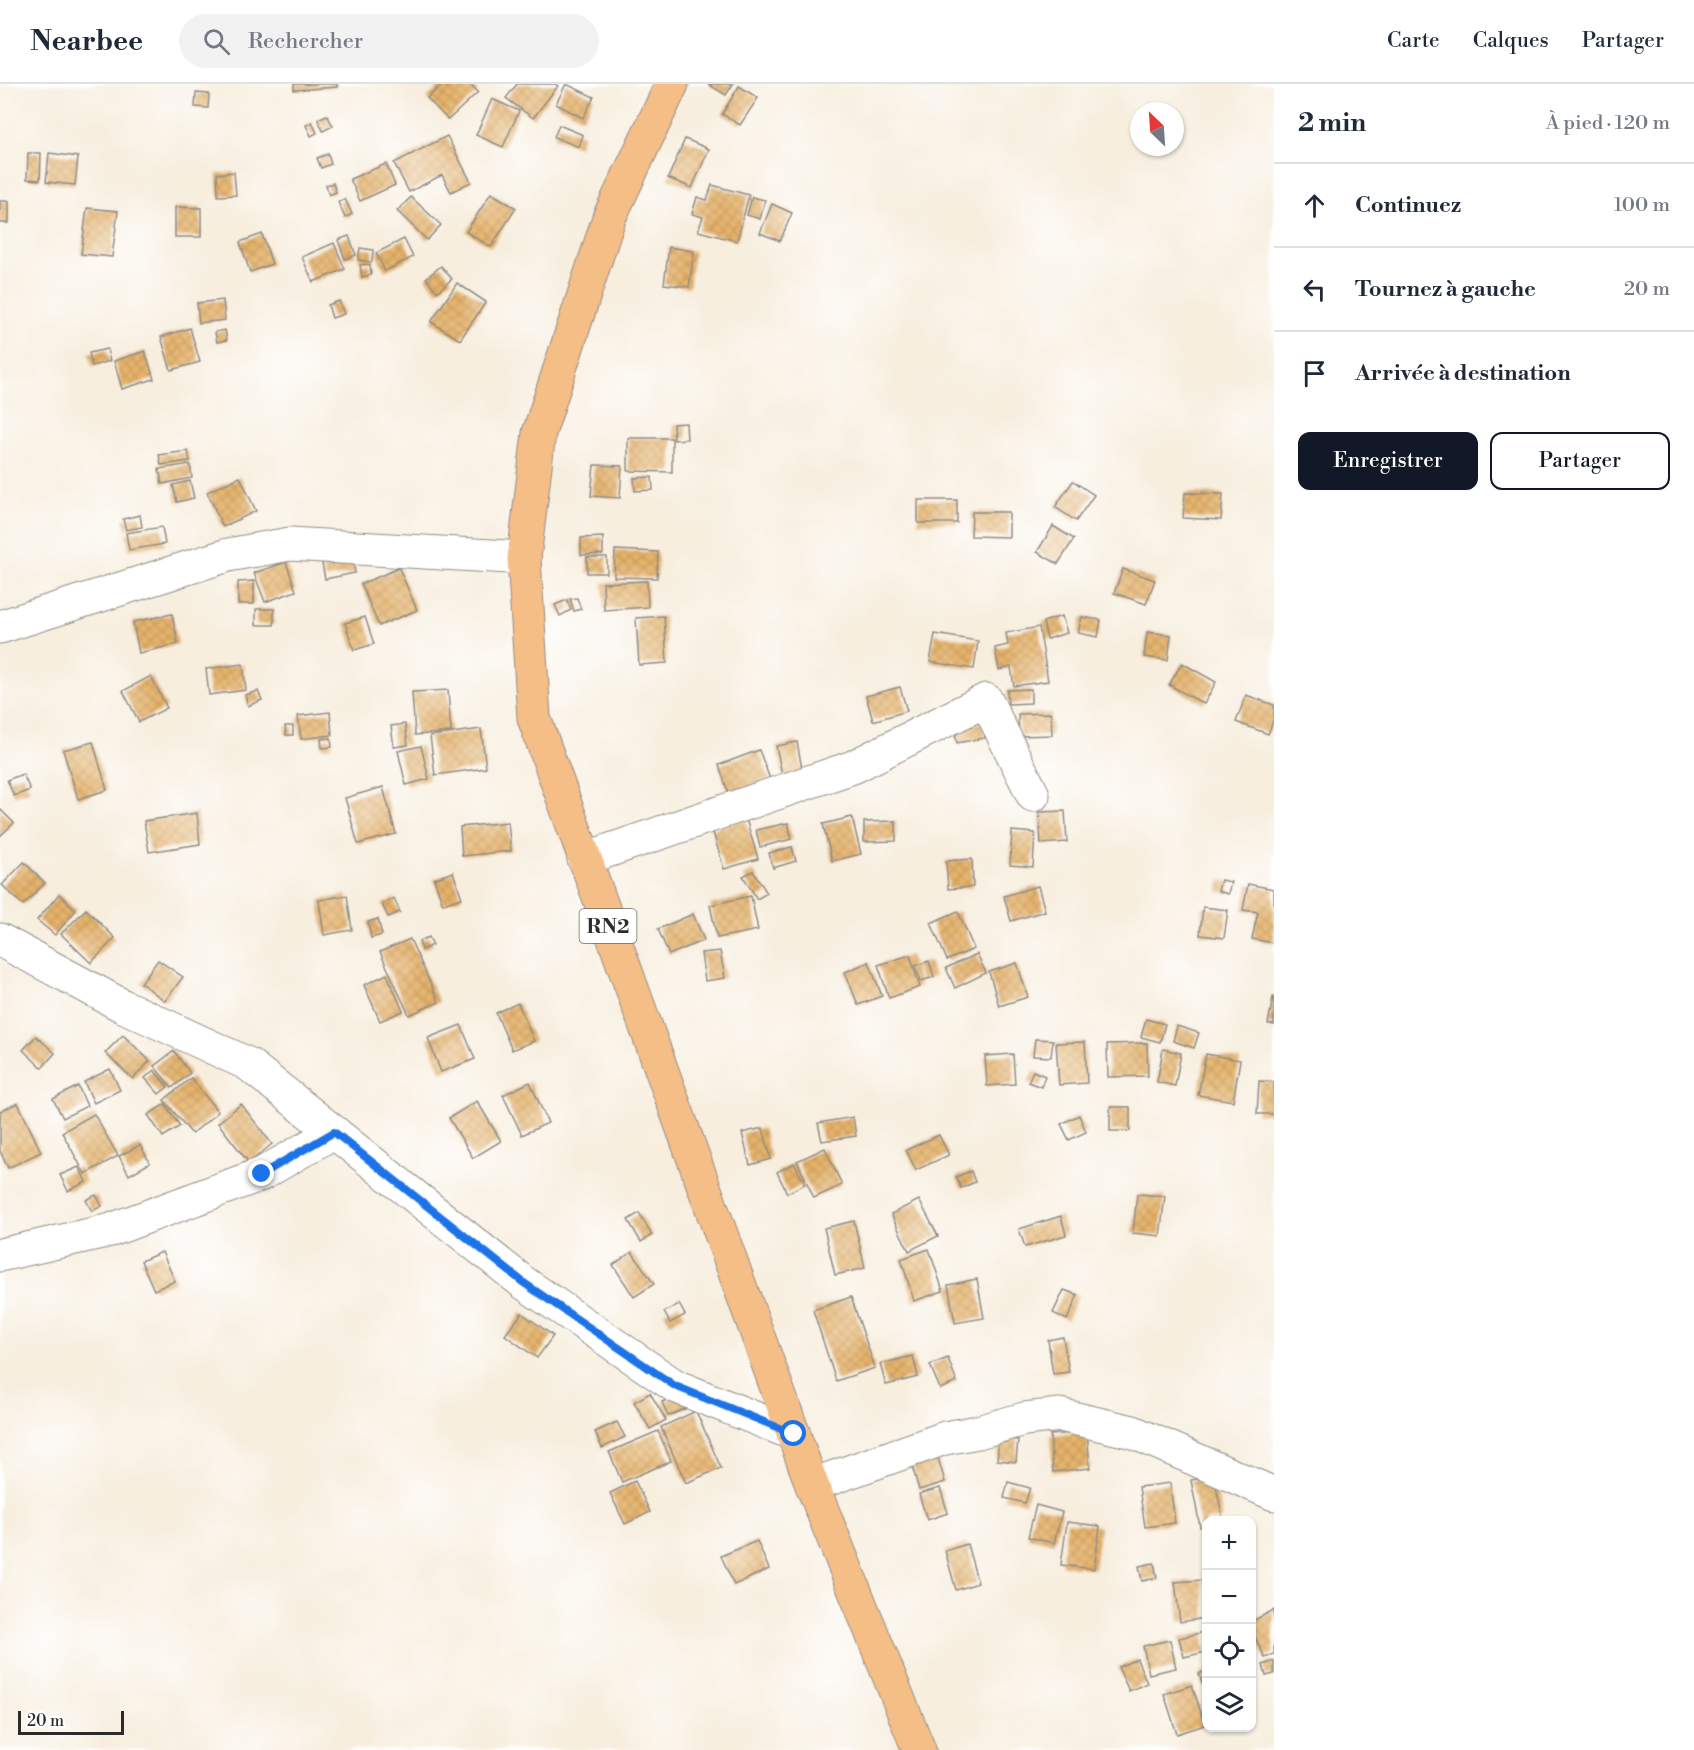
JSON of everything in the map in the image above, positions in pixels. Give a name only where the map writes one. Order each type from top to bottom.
[{"type":"highway","name":"RN2","points":[[672,84],[609,218],[538,433],[524,558],[534,718],[812,1485],[919,1750]]},
{"type":"street","points":[[0,627],[228,555],[290,544],[524,558]]},
{"type":"street","points":[[584,859],[853,767],[986,700],[1033,795]]},
{"type":"street","points":[[0,940],[123,1006],[248,1064],[524,1283],[675,1386],[794,1434]]},
{"type":"street","points":[[0,1255],[111,1230],[262,1174],[334,1132]]},
{"type":"street","points":[[812,1485],[945,1438],[978,1432],[1023,1419],[1060,1415],[1133,1432],[1274,1494]]},
{"type":"building","points":[[294,84],[337,84],[337,87],[294,90]]},
{"type":"building","points":[[443,84],[470,84],[478,92],[448,120],[427,98]]},
{"type":"building","points":[[517,84],[555,84],[558,86],[533,118],[506,98]]},
{"type":"building","points":[[566,84],[594,97],[583,118],[556,104]]},
{"type":"building","points":[[708,84],[733,84],[726,95]]},
{"type":"building","points":[[739,86],[758,98],[740,125],[722,114]]},
{"type":"building","points":[[196,93],[209,94],[208,108],[195,107]]},
{"type":"building","points":[[492,99],[519,111],[503,147],[476,135]]},
{"type":"building","points":[[327,115],[333,126],[323,131],[318,119]]},
{"type":"building","points":[[312,122],[317,133],[311,136],[306,125]]},
{"type":"building","points":[[559,125],[583,135],[579,147],[554,137]]},
{"type":"building","points":[[447,136],[471,182],[451,192],[442,175],[409,192],[394,163]]},
{"type":"building","points":[[685,139],[709,149],[692,188],[668,178]]},
{"type":"building","points":[[28,153],[41,153],[40,180],[27,179]]},
{"type":"building","points":[[49,153],[78,157],[75,185],[46,182]]},
{"type":"building","points":[[328,154],[331,164],[321,168],[317,158]]},
{"type":"building","points":[[386,164],[395,185],[360,201],[350,179]]},
{"type":"building","points":[[234,172],[236,195],[218,196],[217,174]]},
{"type":"building","points":[[333,183],[336,192],[329,195],[326,185]]},
{"type":"building","points":[[712,185],[749,195],[737,241],[698,231],[703,217],[692,214],[697,197],[707,200]]},
{"type":"building","points":[[491,193],[516,208],[491,247],[466,232]]},
{"type":"building","points":[[411,197],[441,225],[427,240],[397,211]]},
{"type":"building","points":[[752,197],[765,200],[760,219],[747,215]]},
{"type":"building","points":[[345,199],[352,214],[345,218],[338,202]]},
{"type":"building","points":[[0,201],[9,201],[9,223],[0,223]]},
{"type":"building","points":[[772,204],[792,213],[780,241],[760,233]]},
{"type":"building","points":[[175,207],[201,208],[201,237],[175,237]]},
{"type":"building","points":[[87,208],[118,211],[112,257],[81,254]]},
{"type":"building","points":[[262,234],[272,264],[250,272],[240,242]]},
{"type":"building","points":[[349,236],[356,255],[345,259],[338,240]]},
{"type":"building","points":[[404,239],[413,257],[385,271],[376,253]]},
{"type":"building","points":[[334,243],[345,269],[313,282],[302,257]]},
{"type":"building","points":[[669,247],[694,251],[689,287],[664,284]]},
{"type":"building","points":[[360,248],[373,250],[372,262],[358,260]]},
{"type":"building","points":[[370,264],[371,275],[362,277],[360,265]]},
{"type":"building","points":[[441,266],[452,279],[437,292],[426,278]]},
{"type":"building","points":[[457,283],[486,302],[460,340],[431,322]]},
{"type":"building","points":[[223,300],[225,320],[199,323],[197,303]]},
{"type":"building","points":[[339,301],[344,314],[332,318],[328,305]]},
{"type":"building","points":[[190,328],[200,362],[171,370],[161,337]]},
{"type":"building","points":[[225,330],[227,340],[217,342],[215,332]]},
{"type":"building","points":[[107,349],[110,361],[92,366],[89,353]]},
{"type":"building","points":[[145,351],[154,379],[122,389],[114,361]]},
{"type":"building","points":[[686,423],[687,439],[674,440],[673,424]]},
{"type":"building","points":[[628,438],[672,438],[672,472],[628,471]]},
{"type":"building","points":[[188,451],[190,461],[161,465],[159,455]]},
{"type":"building","points":[[190,464],[192,478],[162,484],[159,469]]},
{"type":"building","points":[[594,465],[622,466],[620,498],[591,496]]},
{"type":"building","points":[[240,477],[256,511],[223,527],[207,492]]},
{"type":"building","points":[[652,477],[653,490],[635,491],[634,478]]},
{"type":"building","points":[[190,481],[194,498],[177,502],[173,485]]},
{"type":"building","points":[[1073,481],[1094,495],[1076,521],[1055,507]]},
{"type":"building","points":[[1185,493],[1223,494],[1221,520],[1183,518]]},
{"type":"building","points":[[918,500],[957,500],[957,523],[918,523]]},
{"type":"building","points":[[972,512],[1009,512],[1009,537],[971,536]]},
{"type":"building","points":[[140,515],[142,527],[126,530],[123,519]]},
{"type":"building","points":[[1053,526],[1074,539],[1058,564],[1037,552]]},
{"type":"building","points":[[162,527],[165,544],[129,550],[126,533]]},
{"type":"building","points":[[603,537],[603,554],[581,555],[581,538]]},
{"type":"building","points":[[615,550],[658,552],[657,578],[614,577]]},
{"type":"building","points":[[352,552],[355,573],[325,579],[321,558]]},
{"type":"building","points":[[587,557],[607,557],[607,573],[587,573]]},
{"type":"building","points":[[286,562],[296,591],[265,602],[254,573]]},
{"type":"building","points":[[399,568],[417,610],[379,626],[361,584]]},
{"type":"building","points":[[1123,569],[1155,580],[1146,604],[1114,593]]},
{"type":"building","points":[[254,581],[254,604],[238,604],[238,582]]},
{"type":"building","points":[[647,581],[648,607],[604,610],[603,583]]},
{"type":"building","points":[[577,598],[581,609],[574,611],[570,599]]},
{"type":"building","points":[[567,600],[571,610],[560,616],[555,605]]},
{"type":"building","points":[[256,609],[274,609],[274,625],[256,625]]},
{"type":"building","points":[[172,614],[178,644],[139,653],[133,622]]},
{"type":"building","points":[[664,616],[667,663],[639,665],[636,618]]},
{"type":"building","points":[[1062,616],[1067,633],[1047,639],[1043,622]]},
{"type":"building","points":[[365,617],[374,644],[354,650],[345,623]]},
{"type":"building","points":[[1082,617],[1101,620],[1098,637],[1078,633]]},
{"type":"building","points":[[1039,627],[1048,681],[1014,686],[1011,667],[999,670],[995,648],[1008,645],[1006,633]]},
{"type":"building","points":[[1147,632],[1171,635],[1168,660],[1144,657]]},
{"type":"building","points":[[935,634],[978,641],[974,669],[930,662]]},
{"type":"building","points":[[1182,663],[1216,682],[1204,704],[1169,685]]},
{"type":"building","points":[[243,664],[246,690],[209,695],[206,669]]},
{"type":"building","points":[[151,676],[167,708],[139,722],[123,691]]},
{"type":"building","points":[[900,687],[907,711],[873,721],[866,696]]},
{"type":"building","points":[[1031,689],[1031,703],[1008,704],[1007,690]]},
{"type":"building","points":[[448,690],[451,732],[415,735],[412,692]]},
{"type":"building","points":[[258,691],[262,700],[248,706],[245,695]]},
{"type":"building","points":[[1246,695],[1274,705],[1274,719],[1268,734],[1236,722]]},
{"type":"building","points":[[330,712],[332,735],[301,739],[298,716]]},
{"type":"building","points":[[1051,713],[1052,735],[1019,736],[1018,714]]},
{"type":"building","points":[[983,722],[985,738],[957,743],[954,727]]},
{"type":"building","points":[[405,724],[408,745],[394,747],[391,726]]},
{"type":"building","points":[[285,726],[293,726],[293,735],[286,735]]},
{"type":"building","points":[[481,729],[486,768],[435,775],[430,736]]},
{"type":"building","points":[[331,738],[332,747],[322,748],[321,739]]},
{"type":"building","points":[[93,742],[107,790],[78,799],[63,750]]},
{"type":"building","points":[[797,742],[803,774],[783,779],[776,746]]},
{"type":"building","points":[[421,746],[429,779],[406,785],[398,751]]},
{"type":"building","points":[[759,750],[770,779],[729,795],[719,765]]},
{"type":"building","points":[[23,774],[30,790],[14,796],[7,780]]},
{"type":"building","points":[[383,787],[396,834],[358,844],[345,798]]},
{"type":"building","points":[[0,809],[14,823],[0,836]]},
{"type":"building","points":[[1065,811],[1067,842],[1041,844],[1039,812]]},
{"type":"building","points":[[197,813],[200,844],[149,852],[144,821]]},
{"type":"building","points":[[852,817],[861,854],[832,861],[823,824]]},
{"type":"building","points":[[746,819],[758,859],[724,869],[712,829]]},
{"type":"building","points":[[896,821],[896,841],[864,842],[864,822]]},
{"type":"building","points":[[508,822],[511,851],[462,856],[460,827]]},
{"type":"building","points":[[788,823],[792,839],[760,847],[756,830]]},
{"type":"building","points":[[1012,831],[1035,833],[1033,867],[1010,865]]},
{"type":"building","points":[[792,847],[796,861],[773,868],[769,853]]},
{"type":"building","points":[[972,859],[973,887],[948,889],[946,861]]},
{"type":"building","points":[[24,862],[45,883],[23,905],[2,885]]},
{"type":"building","points":[[753,871],[767,893],[757,899],[743,876]]},
{"type":"building","points":[[453,872],[462,898],[443,904],[434,879]]},
{"type":"building","points":[[1221,880],[1231,882],[1228,894],[1218,891]]},
{"type":"building","points":[[1248,884],[1274,889],[1274,943],[1252,939],[1258,912],[1243,910]]},
{"type":"building","points":[[1038,886],[1045,911],[1011,921],[1004,896]]},
{"type":"building","points":[[59,894],[76,910],[55,935],[37,920]]},
{"type":"building","points":[[347,895],[352,930],[324,935],[319,900]]},
{"type":"building","points":[[751,896],[758,930],[717,938],[710,905]]},
{"type":"building","points":[[394,898],[400,912],[388,917],[382,904]]},
{"type":"building","points":[[1203,907],[1228,910],[1224,938],[1200,935]]},
{"type":"building","points":[[86,909],[115,938],[91,963],[61,934]]},
{"type":"building","points":[[958,911],[974,949],[947,960],[931,923]]},
{"type":"building","points":[[693,914],[704,940],[669,955],[658,929]]},
{"type":"building","points":[[378,919],[382,935],[371,938],[368,922]]},
{"type":"building","points":[[429,937],[433,945],[422,950],[419,941]]},
{"type":"building","points":[[410,939],[439,1002],[409,1015],[380,952]]},
{"type":"building","points":[[720,951],[725,978],[705,981],[701,953]]},
{"type":"building","points":[[977,954],[986,973],[955,988],[946,968]]},
{"type":"building","points":[[910,955],[920,987],[889,998],[878,965]]},
{"type":"building","points":[[158,960],[183,977],[165,1001],[141,983]]},
{"type":"building","points":[[929,961],[934,977],[921,981],[915,966]]},
{"type":"building","points":[[869,962],[882,996],[858,1005],[845,972]]},
{"type":"building","points":[[1017,963],[1028,997],[999,1006],[989,972]]},
{"type":"building","points":[[387,974],[403,1011],[380,1021],[364,985]]},
{"type":"building","points":[[1274,997],[1274,1025],[1268,1024]]},
{"type":"building","points":[[518,1003],[534,1041],[512,1050],[496,1013]]},
{"type":"building","points":[[1146,1019],[1165,1024],[1160,1042],[1141,1037]]},
{"type":"building","points":[[461,1025],[475,1059],[441,1072],[428,1038]]},
{"type":"building","points":[[1177,1026],[1199,1033],[1194,1048],[1173,1041]]},
{"type":"building","points":[[123,1035],[150,1061],[133,1079],[105,1053]]},
{"type":"building","points":[[36,1036],[55,1053],[42,1068],[23,1050]]},
{"type":"building","points":[[1035,1039],[1053,1040],[1051,1057],[1033,1056]]},
{"type":"building","points":[[1085,1042],[1087,1083],[1059,1085],[1056,1043]]},
{"type":"building","points":[[1147,1043],[1148,1076],[1108,1077],[1107,1044]]},
{"type":"building","points":[[1163,1049],[1181,1053],[1175,1086],[1157,1082]]},
{"type":"building","points":[[174,1051],[190,1073],[172,1088],[154,1066]]},
{"type":"building","points":[[1013,1054],[1015,1084],[987,1086],[985,1056]]},
{"type":"building","points":[[1206,1054],[1240,1060],[1233,1101],[1198,1095]]},
{"type":"building","points":[[110,1069],[120,1090],[94,1103],[84,1082]]},
{"type":"building","points":[[154,1070],[168,1087],[159,1094],[145,1078]]},
{"type":"building","points":[[1033,1071],[1045,1076],[1041,1087],[1028,1082]]},
{"type":"building","points":[[191,1078],[218,1112],[192,1134],[164,1100]]},
{"type":"building","points":[[1259,1081],[1274,1082],[1274,1114],[1257,1114]]},
{"type":"building","points":[[530,1082],[548,1123],[522,1135],[503,1095]]},
{"type":"building","points":[[78,1086],[87,1106],[63,1118],[53,1099]]},
{"type":"building","points":[[477,1101],[501,1141],[473,1158],[449,1118]]},
{"type":"building","points":[[18,1103],[41,1152],[8,1168],[0,1151],[0,1111]]},
{"type":"building","points":[[165,1104],[180,1126],[163,1137],[148,1115]]},
{"type":"building","points":[[241,1104],[272,1144],[249,1163],[218,1123]]},
{"type":"building","points":[[1110,1107],[1130,1107],[1130,1131],[1110,1131]]},
{"type":"building","points":[[94,1114],[118,1156],[85,1174],[62,1132]]},
{"type":"building","points":[[1079,1115],[1086,1132],[1069,1140],[1061,1124]]},
{"type":"building","points":[[853,1117],[856,1136],[822,1141],[818,1123]]},
{"type":"building","points":[[763,1128],[771,1159],[750,1165],[742,1133]]},
{"type":"building","points":[[939,1135],[949,1155],[916,1170],[906,1150]]},
{"type":"building","points":[[140,1145],[150,1163],[129,1175],[119,1156]]},
{"type":"building","points":[[825,1148],[842,1185],[814,1198],[797,1161]]},
{"type":"building","points":[[794,1163],[805,1184],[787,1193],[777,1172]]},
{"type":"building","points":[[79,1167],[86,1182],[68,1191],[60,1175]]},
{"type":"building","points":[[971,1171],[975,1182],[961,1188],[956,1177]]},
{"type":"building","points":[[1137,1194],[1165,1196],[1160,1236],[1133,1233]]},
{"type":"building","points":[[96,1195],[102,1206],[92,1211],[86,1200]]},
{"type":"building","points":[[919,1200],[938,1236],[909,1251],[891,1214]]},
{"type":"building","points":[[639,1213],[652,1235],[641,1242],[628,1220]]},
{"type":"building","points":[[1061,1216],[1066,1235],[1025,1247],[1019,1229]]},
{"type":"building","points":[[854,1221],[865,1268],[835,1275],[824,1228]]},
{"type":"building","points":[[929,1249],[943,1291],[914,1301],[901,1259]]},
{"type":"building","points":[[162,1252],[175,1281],[154,1290],[141,1261]]},
{"type":"building","points":[[632,1252],[654,1284],[634,1297],[613,1265]]},
{"type":"building","points":[[977,1279],[984,1318],[955,1323],[948,1285]]},
{"type":"building","points":[[1064,1290],[1078,1295],[1067,1320],[1053,1313]]},
{"type":"building","points":[[851,1297],[875,1368],[836,1381],[813,1310]]},
{"type":"building","points":[[679,1304],[685,1315],[670,1323],[664,1312]]},
{"type":"building","points":[[522,1313],[553,1336],[537,1358],[505,1335]]},
{"type":"building","points":[[1063,1337],[1069,1372],[1053,1374],[1048,1340]]},
{"type":"building","points":[[913,1356],[918,1377],[886,1385],[880,1364]]},
{"type":"building","points":[[948,1358],[957,1382],[940,1389],[930,1365]]},
{"type":"building","points":[[650,1393],[666,1420],[650,1429],[634,1402]]},
{"type":"building","points":[[682,1393],[689,1407],[668,1416],[662,1402]]},
{"type":"building","points":[[696,1411],[721,1468],[686,1483],[661,1427]]},
{"type":"building","points":[[617,1422],[625,1437],[602,1448],[595,1432]]},
{"type":"building","points":[[658,1431],[671,1461],[622,1482],[609,1452]]},
{"type":"building","points":[[1087,1432],[1090,1468],[1053,1472],[1050,1435]]},
{"type":"building","points":[[999,1438],[1018,1440],[1016,1462],[997,1460]]},
{"type":"building","points":[[936,1451],[945,1482],[919,1490],[910,1459]]},
{"type":"building","points":[[1214,1476],[1222,1516],[1202,1516],[1202,1527],[1200,1527],[1191,1480]]},
{"type":"building","points":[[635,1481],[650,1512],[625,1524],[610,1493]]},
{"type":"building","points":[[1008,1482],[1030,1488],[1025,1503],[1004,1498]]},
{"type":"building","points":[[1170,1483],[1175,1523],[1145,1527],[1139,1487]]},
{"type":"building","points":[[940,1488],[948,1513],[927,1520],[919,1494]]},
{"type":"building","points":[[1036,1505],[1062,1512],[1054,1543],[1028,1537]]},
{"type":"building","points":[[1067,1522],[1100,1526],[1094,1569],[1061,1565]]},
{"type":"building","points":[[757,1541],[769,1569],[734,1585],[721,1556]]},
{"type":"building","points":[[967,1544],[978,1583],[956,1590],[945,1551]]},
{"type":"building","points":[[1154,1563],[1157,1578],[1142,1581],[1139,1566]]},
{"type":"building","points":[[1202,1580],[1202,1619],[1180,1622],[1175,1582]]},
{"type":"building","points":[[1274,1610],[1274,1654],[1265,1658],[1256,1639],[1256,1619]]},
{"type":"building","points":[[1202,1632],[1202,1653],[1184,1657],[1179,1638]]},
{"type":"building","points":[[1170,1640],[1176,1668],[1149,1674],[1143,1646]]},
{"type":"building","points":[[1137,1659],[1147,1683],[1129,1691],[1118,1667]]},
{"type":"building","points":[[1274,1661],[1274,1674],[1266,1676],[1263,1665]]},
{"type":"building","points":[[1192,1685],[1202,1716],[1202,1726],[1177,1734],[1164,1694]]},
{"type":"route","points":[[262,1174],[334,1132],[524,1283],[675,1386],[794,1434]]}]
